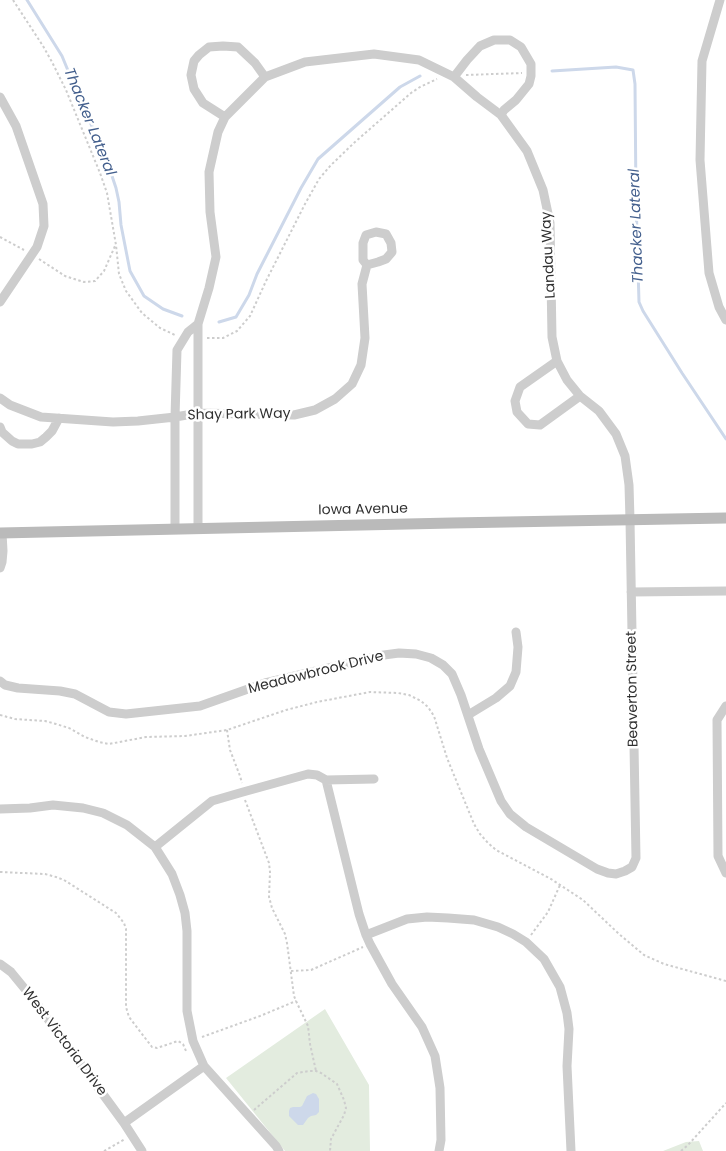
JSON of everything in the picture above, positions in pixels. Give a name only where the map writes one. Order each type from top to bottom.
[{"type":"street","points":[[720,0],[702,61],[700,160],[709,273],[726,320]]},
{"type":"street","points":[[454,77],[466,60],[480,46],[494,40],[510,40],[521,47],[531,64],[529,84],[501,115]]},
{"type":"street","points":[[198,528],[198,324],[216,257],[210,212],[209,172],[218,132],[225,117],[265,78],[255,63],[238,47],[209,47],[194,61],[191,75],[194,89],[203,103],[225,117]]},
{"type":"street","name":"Landau Way","points":[[265,78],[305,62],[374,54],[420,60],[454,77],[501,115],[527,151],[543,190],[550,223],[552,337],[557,361],[567,380],[580,396],[599,411],[616,434],[625,456],[629,485],[630,520]]},
{"type":"street","points":[[0,97],[16,126],[43,204],[44,226],[37,247],[0,300]]},
{"type":"street","name":"Shay Park Way","points":[[0,399],[41,417],[113,422],[174,417],[199,412],[294,415],[315,410],[335,399],[352,384],[361,364],[365,338],[362,284],[367,265]]},
{"type":"street","points":[[175,529],[174,417],[178,350],[188,332],[198,324]]},
{"type":"street","points":[[557,361],[520,387],[515,400],[517,412],[528,424],[540,425],[580,396]]},
{"type":"street","points":[[0,427],[2,432],[12,441],[18,444],[32,444],[40,442],[46,437],[60,418]]},
{"type":"street","name":"Iowa Avenue","points":[[1,533],[726,518]]},
{"type":"street","name":"Beaverton Street","points":[[630,520],[636,858]]},
{"type":"street","points":[[0,568],[2,562],[1,533]]},
{"type":"street","points":[[631,592],[726,591]]},
{"type":"street","points":[[468,715],[496,698],[510,686],[516,672],[518,647],[516,632]]},
{"type":"street","name":"Meadowbrook Drive","points":[[0,681],[5,685],[18,688],[75,694],[110,712],[126,714],[200,706],[265,683],[384,655],[399,653],[416,654],[431,658],[443,665],[452,674],[479,749],[501,801],[510,814],[526,827],[597,869],[608,873],[625,872],[632,867],[636,858]]},
{"type":"street","points":[[726,706],[717,720],[718,856],[726,873]]},
{"type":"street","points":[[155,847],[212,801],[308,774],[317,775],[326,780],[374,779]]},
{"type":"street","points":[[326,780],[359,914],[366,935],[392,984],[422,1027],[435,1056],[440,1088],[441,1140],[439,1151]]},
{"type":"street","points":[[0,809],[53,805],[83,808],[103,813],[126,825],[155,847],[172,874],[185,913],[187,931],[187,1011],[193,1041],[204,1066],[279,1151]]},
{"type":"street","points":[[366,935],[407,920],[427,917],[474,920],[498,926],[513,934],[526,942],[544,959],[560,987],[568,1013],[567,1066],[571,1151]]},
{"type":"street","name":"West Victoria Drive","points":[[0,964],[11,972],[34,1000],[124,1123],[142,1151]]},
{"type":"street","points":[[124,1123],[204,1066]]},
{"type":"path","points":[[13,0],[44,46],[66,90],[107,193],[119,274],[126,291],[142,313],[160,328],[185,337]]},
{"type":"path","points":[[198,338],[223,338],[237,331],[250,316],[319,179],[355,142],[411,93],[439,78],[531,72]]},
{"type":"path","points":[[0,237],[32,254],[65,276],[84,282],[95,281],[104,270],[116,245]]},
{"type":"path","points":[[0,714],[15,719],[45,721],[56,724],[98,742],[109,744],[146,737],[185,736],[227,730],[286,710],[370,692],[409,695],[421,701],[434,716],[447,758],[474,824],[480,834],[496,850],[560,885],[590,906],[644,954],[664,964],[726,980]]},
{"type":"path","points":[[227,730],[228,743],[240,776],[246,805],[269,863],[269,897],[288,943],[292,985],[296,1001],[308,1026],[316,1071]]},
{"type":"path","points":[[0,872],[45,874],[56,877],[64,880],[116,913],[126,929],[126,1007],[129,1017],[152,1047],[157,1048],[178,1042],[183,1044],[193,1041],[296,1001]]},
{"type":"path","points":[[526,942],[548,912],[560,885]]},
{"type":"path","points":[[291,971],[311,970],[370,944]]},
{"type":"path","points":[[183,1044],[188,1053]]},
{"type":"path","points":[[248,1114],[297,1073],[316,1071],[332,1079],[337,1084],[346,1108],[331,1140],[330,1151]]},
{"type":"path","points":[[681,1151],[688,1146],[726,1103]]},
{"type":"path","points":[[104,1151],[132,1136]]},
{"type":"shaded area","points":[[325,1009],[369,1085],[370,1151],[285,1151],[226,1078]]},
{"type":"shaded area","points":[[699,1141],[703,1151],[663,1151],[686,1142]]},
{"type":"water","points":[[313,1093],[319,1099],[319,1112],[308,1118],[303,1125],[298,1125],[289,1116],[290,1108],[302,1106],[307,1096]]},
{"type":"waterway","name":"Thacker Lateral","points":[[27,0],[62,56],[104,152],[116,188],[130,271],[144,296],[163,309],[182,316]]},
{"type":"waterway","name":"Thacker Lateral","points":[[552,71],[616,67],[633,70],[635,84],[639,302],[682,373],[726,439]]},
{"type":"waterway","name":"Thacker Lateral","points":[[219,322],[236,317],[249,295],[257,274],[301,188],[318,159],[400,87],[420,76]]}]
